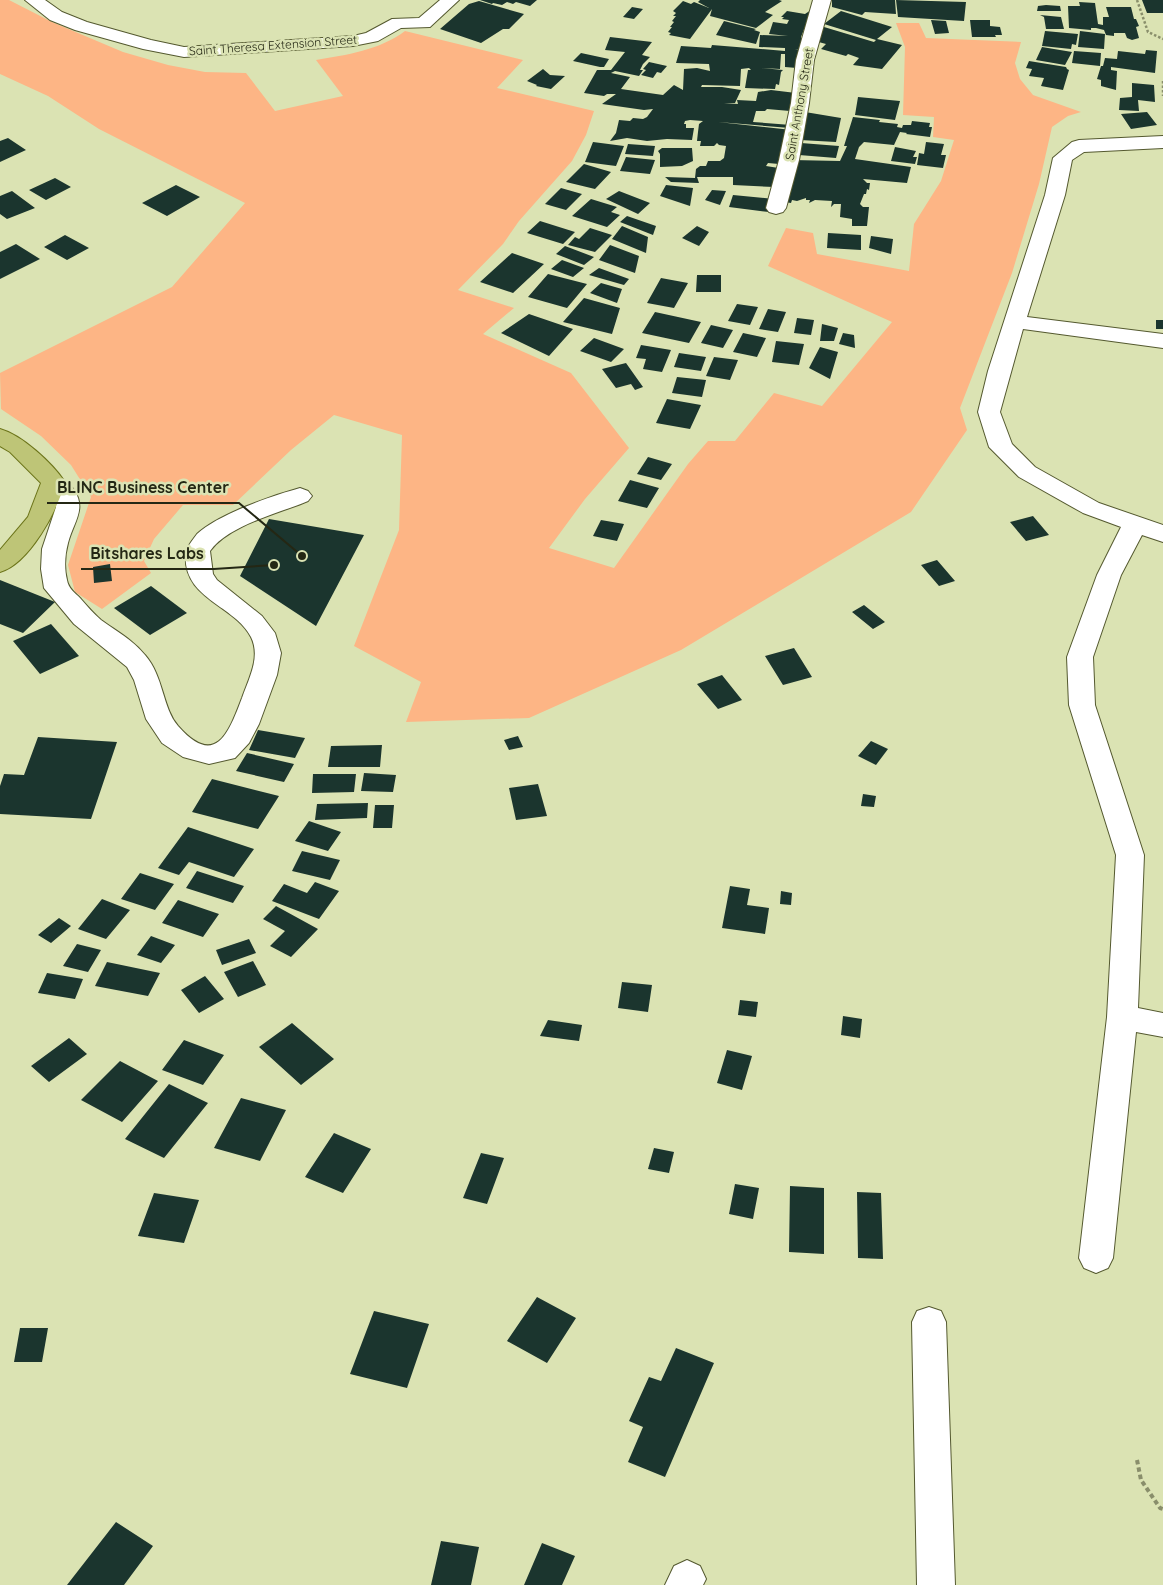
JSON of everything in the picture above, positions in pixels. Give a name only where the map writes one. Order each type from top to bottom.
[{"type":"main road","points":[[0,436],[18,447],[53,482],[50,499],[40,518],[19,546],[0,564]]},
{"type":"street","name":"Saint Theresa Extension Street","points":[[34,0],[56,16],[81,26],[149,45],[184,52],[352,41],[372,37],[398,23],[424,23],[450,0]]},
{"type":"street","name":"Saint Anthony Street","points":[[776,208],[789,160],[800,103],[805,60],[822,0]]},
{"type":"street","points":[[1163,142],[1079,146],[1063,158],[1055,195],[999,372],[989,412],[1001,447],[1027,472],[1091,508],[1163,534]]},
{"type":"street","points":[[1016,322],[1128,338],[1163,341]]},
{"type":"street","points":[[53,482],[64,492],[68,501],[68,510],[56,540],[53,563],[56,586],[83,618],[127,652],[144,672],[165,729],[191,751],[207,755],[224,751],[237,740],[248,722],[265,676],[268,659],[267,645],[248,617],[212,590],[202,579],[198,570],[197,552],[209,536],[223,526],[300,496]]},
{"type":"street","points":[[1096,1258],[1122,1017],[1130,855],[1082,705],[1080,657],[1108,575],[1136,524]]},
{"type":"street","points":[[1122,1017],[1163,1025]]},
{"type":"street","points":[[929,1322],[936,1585]]},
{"type":"path","points":[[1137,0],[1148,32],[1163,39]]},
{"type":"path","points":[[1163,81],[1163,96]]},
{"type":"path","points":[[1137,1460],[1141,1480],[1160,1508],[1163,1509]]},
{"type":"shaded area","points":[[0,0],[9,0],[52,22],[123,52],[168,65],[205,72],[246,73],[275,111],[343,96],[316,60],[351,54],[374,47],[405,31],[523,60],[497,88],[594,111],[586,135],[572,161],[519,221],[503,244],[458,290],[514,308],[483,334],[571,373],[629,448],[585,499],[549,548],[614,568],[688,464],[708,441],[735,441],[774,393],[822,406],[892,322],[768,266],[786,228],[813,233],[817,254],[909,271],[914,224],[941,181],[954,140],[933,137],[934,117],[903,115],[905,47],[896,23],[919,23],[926,38],[1021,42],[1015,63],[1020,79],[1033,95],[1081,112],[1068,116],[1052,127],[1039,184],[1012,273],[960,408],[967,430],[911,512],[681,650],[529,718],[406,722],[421,682],[354,646],[399,530],[402,435],[334,415],[291,450],[233,505],[183,505],[154,539],[144,561],[151,573],[102,609],[75,592],[68,565],[91,497],[71,465],[41,436],[1,409],[0,373],[172,287],[245,203],[99,129],[48,96],[0,74]]},
{"type":"building","points":[[480,0],[537,0],[530,6],[516,2],[513,4],[507,2],[502,5],[492,4]]},
{"type":"building","points":[[700,0],[782,1],[765,12],[773,15],[756,28],[710,16],[712,9],[690,39],[669,35],[671,33],[668,32],[674,22],[672,21],[676,16],[673,16],[676,13],[673,11],[683,1],[691,4],[694,2],[709,8],[698,2]]},
{"type":"building","points":[[832,0],[895,0],[896,14],[865,12],[862,15],[832,7]]},
{"type":"building","points":[[896,0],[966,2],[964,21],[898,17]]},
{"type":"building","points":[[1142,0],[1163,0],[1163,13],[1147,13]]},
{"type":"building","points":[[479,1],[524,14],[509,29],[503,29],[481,43],[440,29],[469,4]]},
{"type":"building","points":[[1079,2],[1095,3],[1098,24],[1103,25],[1103,17],[1109,17],[1106,7],[1131,7],[1134,19],[1136,19],[1139,26],[1136,27],[1139,38],[1132,40],[1127,38],[1125,33],[1114,33],[1114,36],[1106,35],[1104,30],[1096,28],[1091,28],[1091,30],[1069,28],[1068,6],[1080,6]]},
{"type":"building","points":[[1038,6],[1060,6],[1061,11],[1037,11]]},
{"type":"building","points":[[632,7],[643,9],[634,19],[623,17]]},
{"type":"building","points":[[811,10],[807,27],[805,27],[801,37],[802,49],[795,49],[804,50],[797,68],[785,67],[785,54],[781,54],[780,69],[762,68],[783,70],[779,85],[776,84],[775,89],[745,88],[748,70],[751,70],[749,68],[741,69],[740,86],[702,85],[701,87],[722,87],[741,90],[735,103],[724,103],[738,104],[737,100],[756,101],[758,92],[771,90],[796,93],[790,111],[767,109],[765,111],[756,111],[753,122],[791,125],[790,128],[718,122],[792,130],[779,164],[768,163],[766,166],[785,169],[774,187],[733,185],[733,177],[697,177],[699,183],[671,182],[665,177],[695,178],[696,169],[700,166],[706,166],[708,161],[720,161],[724,158],[726,146],[717,143],[714,146],[700,146],[701,141],[697,141],[698,132],[699,124],[703,121],[690,120],[685,121],[684,124],[686,124],[686,128],[694,128],[692,140],[667,139],[647,141],[627,138],[610,141],[616,133],[619,120],[643,119],[653,109],[644,110],[602,104],[616,94],[604,96],[584,93],[597,70],[611,70],[625,52],[605,50],[610,37],[652,42],[642,55],[650,57],[643,64],[640,70],[643,70],[639,76],[615,71],[611,73],[630,77],[621,89],[663,95],[674,85],[683,90],[684,69],[697,68],[710,71],[709,64],[676,63],[681,46],[711,48],[712,45],[785,51],[785,48],[759,47],[760,35],[788,36],[769,34],[773,22],[787,24],[789,20],[782,19],[784,17],[781,17],[787,11],[805,14]]},
{"type":"building","points":[[841,11],[892,27],[877,39],[902,45],[882,69],[853,65],[859,58],[821,49],[826,44],[815,41],[819,32],[824,27],[874,42],[876,40],[824,24]]},
{"type":"building","points":[[1040,15],[1061,17],[1064,29],[1046,29],[1044,17]]},
{"type":"building","points":[[931,20],[946,21],[949,33],[935,34]]},
{"type":"building","points":[[970,20],[990,20],[990,26],[1000,27],[1002,35],[995,35],[996,37],[972,37]]},
{"type":"building","points":[[724,21],[756,29],[754,30],[760,32],[756,44],[716,35]]},
{"type":"building","points":[[1045,31],[1078,34],[1076,45],[1072,44],[1071,49],[1042,46]]},
{"type":"building","points":[[1080,31],[1105,34],[1104,49],[1078,47]]},
{"type":"building","points":[[1042,47],[1072,52],[1065,65],[1036,60]]},
{"type":"building","points":[[1146,50],[1157,51],[1155,73],[1111,67],[1111,70],[1117,71],[1116,90],[1101,86],[1101,80],[1097,79],[1105,58],[1117,59],[1118,51],[1145,54]]},
{"type":"building","points":[[1074,51],[1101,53],[1100,66],[1072,63]]},
{"type":"building","points":[[581,53],[609,59],[604,67],[573,61]]},
{"type":"building","points":[[1029,61],[1066,67],[1069,70],[1063,90],[1041,86],[1044,78],[1029,76],[1032,69],[1026,68]]},
{"type":"building","points":[[649,62],[667,66],[661,73],[657,72],[653,78],[641,75],[646,70],[643,69]]},
{"type":"building","points":[[543,69],[550,75],[565,76],[551,89],[536,86],[527,81]]},
{"type":"building","points":[[1132,83],[1154,85],[1155,102],[1138,100],[1139,111],[1119,110],[1120,98],[1132,97]]},
{"type":"building","points":[[858,97],[900,101],[895,120],[855,115]]},
{"type":"building","points":[[805,112],[841,118],[836,142],[800,140]]},
{"type":"building","points":[[1147,112],[1157,125],[1131,129],[1121,114]]},
{"type":"building","points":[[853,117],[898,124],[897,127],[902,128],[903,125],[911,125],[912,121],[930,123],[929,127],[932,127],[930,137],[900,132],[894,145],[864,142],[859,147],[855,159],[911,167],[907,183],[863,179],[870,183],[869,190],[867,189],[860,204],[863,207],[869,207],[867,226],[852,226],[852,219],[840,217],[841,204],[834,204],[831,207],[832,201],[815,200],[809,203],[810,200],[806,200],[806,198],[797,201],[792,200],[791,203],[785,202],[787,176],[796,175],[791,174],[792,160],[840,161],[847,146],[844,146]]},
{"type":"building","points":[[8,138],[26,150],[0,162],[0,141]]},
{"type":"building","points":[[593,142],[624,146],[616,166],[585,162]]},
{"type":"building","points":[[926,142],[944,144],[941,155],[946,155],[943,168],[917,165],[919,153],[924,154]]},
{"type":"building","points":[[801,143],[839,146],[836,158],[799,155]]},
{"type":"building","points":[[628,144],[655,146],[653,156],[625,154]]},
{"type":"building","points":[[895,147],[916,151],[913,157],[917,157],[915,164],[891,161]]},
{"type":"building","points":[[662,148],[692,148],[693,161],[682,166],[660,167],[660,154],[658,151]]},
{"type":"building","points":[[626,157],[655,160],[650,174],[620,171]]},
{"type":"building","points":[[584,164],[611,172],[595,189],[566,182]]},
{"type":"building","points":[[55,178],[71,187],[46,200],[29,190]]},
{"type":"building","points":[[176,185],[200,197],[167,216],[142,203]]},
{"type":"building","points":[[666,185],[693,188],[690,206],[660,196]]},
{"type":"building","points":[[561,188],[582,194],[566,210],[545,204]]},
{"type":"building","points":[[712,190],[726,191],[720,205],[705,200]]},
{"type":"building","points":[[12,191],[35,208],[7,219],[0,214],[0,196]]},
{"type":"building","points":[[619,191],[650,203],[638,214],[606,199]]},
{"type":"building","points":[[733,195],[774,199],[769,212],[729,207]]},
{"type":"building","points":[[591,199],[617,207],[611,212],[620,215],[607,227],[572,216]]},
{"type":"building","points":[[627,216],[656,226],[653,235],[620,222]]},
{"type":"building","points":[[540,221],[575,232],[563,244],[527,233]]},
{"type":"building","points":[[622,226],[648,237],[646,253],[612,239]]},
{"type":"building","points":[[697,226],[709,232],[699,246],[682,238]]},
{"type":"building","points":[[590,228],[612,235],[595,252],[568,245],[575,237],[579,239]]},
{"type":"building","points":[[828,233],[861,235],[861,250],[827,248]]},
{"type":"building","points":[[65,235],[89,248],[67,260],[44,247]]},
{"type":"building","points":[[871,236],[893,239],[891,254],[869,248]]},
{"type":"building","points":[[16,244],[40,259],[0,279],[0,252]]},
{"type":"building","points":[[610,245],[639,256],[635,273],[599,260]]},
{"type":"building","points":[[565,246],[594,257],[584,265],[556,254]]},
{"type":"building","points":[[512,253],[544,264],[513,293],[480,282]]},
{"type":"building","points":[[562,260],[584,268],[573,277],[551,269]]},
{"type":"building","points":[[599,268],[629,279],[624,285],[589,275]]},
{"type":"building","points":[[548,274],[587,284],[567,308],[528,297]]},
{"type":"building","points":[[697,275],[721,275],[721,292],[696,292]]},
{"type":"building","points":[[661,278],[688,283],[674,308],[647,303]]},
{"type":"building","points":[[601,283],[622,289],[617,303],[590,293]]},
{"type":"building","points":[[584,298],[620,308],[612,334],[563,322]]},
{"type":"building","points":[[737,304],[758,307],[750,325],[728,321]]},
{"type":"building","points":[[768,309],[786,312],[778,332],[759,329]]},
{"type":"building","points":[[655,312],[701,322],[689,343],[642,333]]},
{"type":"building","points":[[529,314],[573,329],[549,356],[501,333]]},
{"type":"building","points":[[797,318],[814,320],[811,335],[794,333]]},
{"type":"building","points":[[1156,320],[1163,320],[1163,329],[1156,329]]},
{"type":"building","points":[[822,324],[838,328],[834,341],[820,341]]},
{"type":"building","points":[[711,325],[733,330],[723,348],[701,343]]},
{"type":"building","points":[[743,333],[766,338],[757,357],[733,352]]},
{"type":"building","points":[[843,333],[854,335],[855,348],[839,344]]},
{"type":"building","points":[[594,338],[624,349],[611,362],[580,351]]},
{"type":"building","points":[[776,341],[804,344],[799,365],[772,362]]},
{"type":"building","points":[[641,345],[671,350],[662,372],[643,369],[646,359],[636,358]]},
{"type":"building","points":[[820,347],[838,352],[830,379],[809,368]]},
{"type":"building","points":[[679,353],[706,357],[701,371],[674,367]]},
{"type":"building","points":[[714,357],[738,360],[730,380],[706,376]]},
{"type":"building","points":[[626,363],[643,387],[635,390],[631,384],[616,388],[602,369]]},
{"type":"building","points":[[677,377],[706,380],[702,397],[672,393]]},
{"type":"building","points":[[667,399],[701,405],[690,429],[656,423]]},
{"type":"building","points":[[648,457],[672,464],[661,480],[637,474]]},
{"type":"building","points":[[630,480],[659,488],[647,508],[618,501]]},
{"type":"building","points":[[1033,516],[1049,535],[1026,541],[1010,522]]},
{"type":"building","points":[[269,519],[364,535],[316,626],[240,576]]},
{"type":"building","points":[[601,520],[624,524],[617,541],[593,536]]},
{"type":"building","points":[[937,560],[955,581],[939,586],[921,565]]},
{"type":"building","points":[[110,564],[112,581],[94,583],[93,567]]},
{"type":"building","points":[[0,580],[55,602],[23,633],[0,624]]},
{"type":"building","points":[[151,586],[187,613],[150,635],[114,608]]},
{"type":"building","points":[[864,605],[885,622],[873,629],[852,612]]},
{"type":"building","points":[[51,624],[79,656],[40,674],[13,641]]},
{"type":"building","points":[[794,648],[812,677],[783,685],[765,656]]},
{"type":"building","points":[[722,675],[742,700],[718,709],[697,684]]},
{"type":"building","points":[[258,730],[305,738],[295,758],[249,750]]},
{"type":"building","points":[[518,736],[523,747],[509,750],[504,740]]},
{"type":"building","points":[[38,737],[117,742],[91,819],[0,814],[0,786],[4,774],[24,775]]},
{"type":"building","points":[[871,741],[888,749],[876,765],[858,756]]},
{"type":"building","points":[[382,745],[380,767],[328,767],[331,746]]},
{"type":"building","points":[[247,753],[294,764],[284,782],[236,771]]},
{"type":"building","points":[[364,773],[396,775],[393,792],[361,791]]},
{"type":"building","points":[[313,774],[356,774],[354,792],[312,793]]},
{"type":"building","points":[[212,779],[279,796],[258,829],[192,812]]},
{"type":"building","points":[[538,784],[547,816],[516,820],[509,788]]},
{"type":"building","points":[[863,794],[876,796],[874,807],[861,806]]},
{"type":"building","points":[[368,803],[367,818],[315,820],[317,804]]},
{"type":"building","points":[[375,805],[394,805],[392,828],[373,828]]},
{"type":"building","points":[[309,821],[341,832],[328,851],[295,841]]},
{"type":"building","points":[[188,827],[254,849],[234,877],[189,862],[179,875],[158,868]]},
{"type":"building","points":[[302,851],[340,860],[330,880],[292,871]]},
{"type":"building","points":[[197,871],[244,886],[233,903],[186,888]]},
{"type":"building","points":[[140,873],[174,884],[155,910],[121,899]]},
{"type":"building","points":[[315,882],[339,891],[319,919],[272,901],[284,884],[307,893]]},
{"type":"building","points":[[730,886],[750,889],[747,905],[769,908],[765,934],[722,928]]},
{"type":"building","points":[[781,891],[792,893],[791,905],[780,904]]},
{"type":"building","points":[[102,899],[130,910],[106,939],[78,929]]},
{"type":"building","points":[[178,900],[219,914],[203,937],[162,923]]},
{"type":"building","points":[[276,906],[318,929],[291,957],[270,946],[285,931],[263,919]]},
{"type":"building","points":[[59,918],[71,926],[51,943],[38,935]]},
{"type":"building","points":[[151,936],[175,945],[161,963],[137,955]]},
{"type":"building","points":[[249,939],[256,953],[222,965],[216,950]]},
{"type":"building","points":[[77,944],[101,950],[88,972],[63,966]]},
{"type":"building","points":[[253,961],[266,985],[238,997],[224,972]]},
{"type":"building","points":[[107,962],[160,973],[148,996],[95,986]]},
{"type":"building","points":[[47,973],[83,979],[75,999],[38,993]]},
{"type":"building","points":[[205,976],[224,999],[199,1013],[181,990]]},
{"type":"building","points":[[622,982],[652,985],[648,1012],[618,1008]]},
{"type":"building","points":[[740,1000],[758,1002],[756,1017],[738,1015]]},
{"type":"building","points":[[843,1016],[862,1019],[860,1038],[841,1035]]},
{"type":"building","points":[[548,1020],[582,1025],[579,1041],[540,1036]]},
{"type":"building","points":[[292,1023],[334,1059],[301,1085],[259,1047]]},
{"type":"building","points":[[69,1038],[87,1054],[49,1082],[31,1066]]},
{"type":"building","points":[[184,1040],[224,1055],[203,1085],[162,1070]]},
{"type":"building","points":[[727,1050],[752,1056],[742,1090],[717,1083]]},
{"type":"building","points":[[120,1061],[158,1081],[122,1122],[81,1100]]},
{"type":"building","points":[[169,1084],[208,1103],[164,1158],[125,1139]]},
{"type":"building","points":[[241,1098],[286,1110],[260,1161],[214,1148]]},
{"type":"building","points":[[334,1133],[371,1149],[343,1193],[305,1177]]},
{"type":"building","points":[[654,1148],[674,1152],[669,1173],[648,1169]]},
{"type":"building","points":[[481,1153],[504,1158],[487,1204],[463,1198]]},
{"type":"building","points":[[735,1184],[759,1188],[753,1219],[729,1214]]},
{"type":"building","points":[[790,1186],[824,1188],[824,1254],[789,1252]]},
{"type":"building","points":[[857,1192],[881,1193],[883,1259],[858,1258]]},
{"type":"building","points":[[154,1193],[199,1200],[184,1243],[138,1236]]},
{"type":"building","points":[[537,1297],[576,1318],[547,1363],[507,1341]]},
{"type":"building","points":[[374,1311],[429,1324],[407,1388],[350,1374]]},
{"type":"building","points":[[20,1328],[48,1328],[42,1362],[14,1362]]},
{"type":"building","points":[[676,1348],[714,1363],[665,1477],[628,1462],[643,1427],[629,1421],[649,1377],[661,1381]]},
{"type":"building","points":[[116,1522],[153,1546],[124,1585],[67,1585]]},
{"type":"building","points":[[441,1541],[479,1547],[471,1585],[431,1585]]},
{"type":"building","points":[[542,1543],[575,1556],[562,1585],[524,1585]]},
{"type":"place","name":"BLINC Business Center","points":[[302,556]]},
{"type":"place","name":"Bitshares Labs","points":[[274,565]]}]
